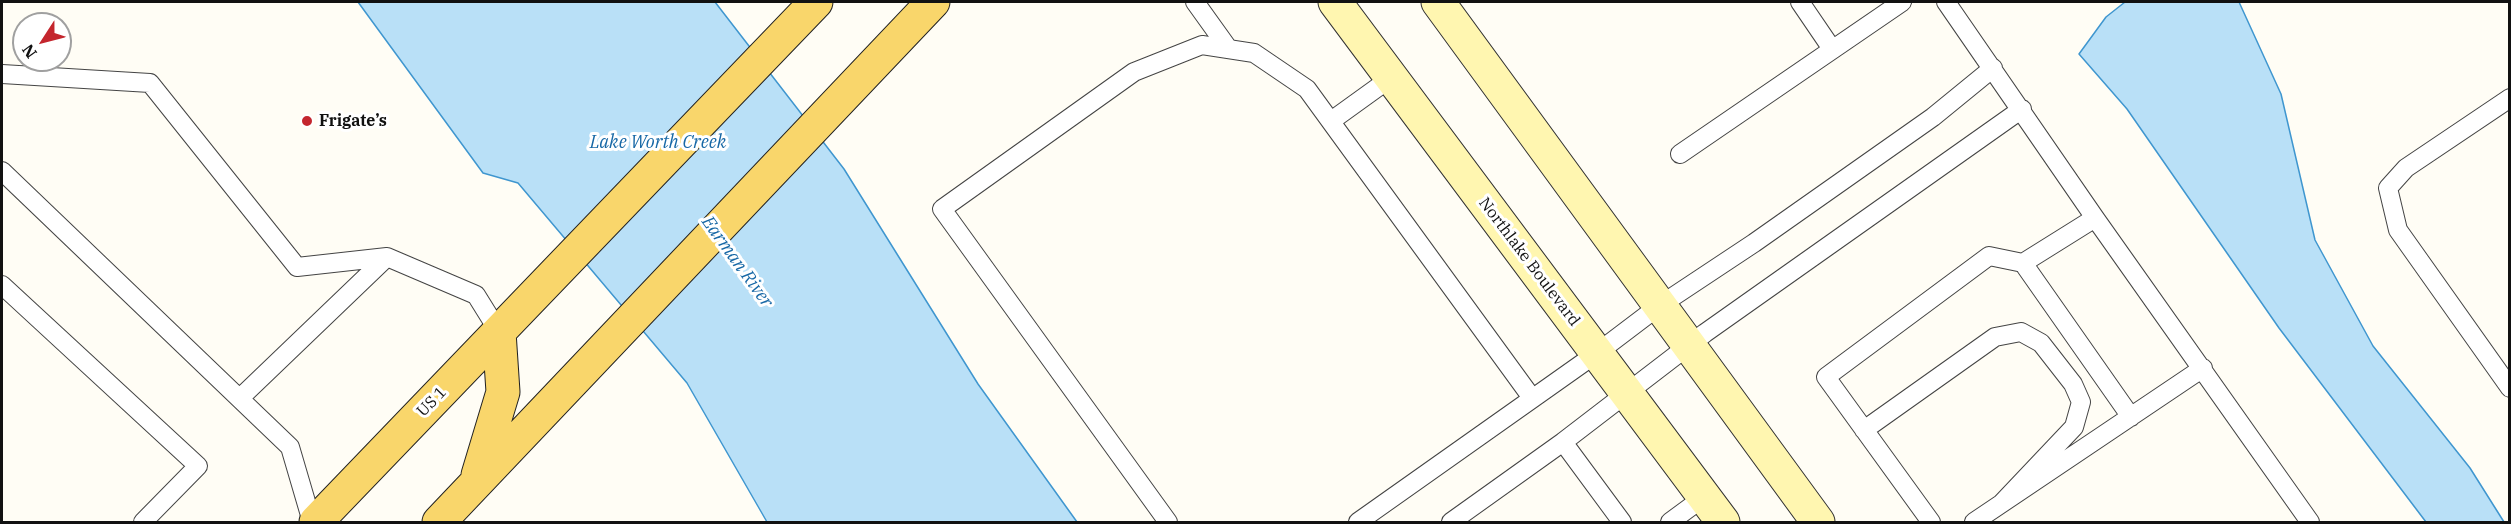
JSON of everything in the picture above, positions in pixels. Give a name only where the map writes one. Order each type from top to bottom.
[{"type":"main road","name":"US 1","points":[[314,522],[816,2]]},
{"type":"main road","points":[[450,518],[476,482],[933,2]]},
{"type":"main road","name":"Northlake Boulevard","points":[[1335,2],[1714,510]]},
{"type":"main road","points":[[1438,2],[1818,522]]},
{"type":"main road","points":[[476,482],[503,392],[499,332]]},
{"type":"lane","points":[[1195,2],[1228,48]]},
{"type":"lane","points":[[1800,2],[1832,49]]},
{"type":"lane","points":[[1680,154],[1902,2]]},
{"type":"lane","points":[[1946,2],[2310,522]]},
{"type":"lane","points":[[1167,522],[942,209],[1134,72],[1202,45],[1254,52],[1307,90],[1532,398]]},
{"type":"lane","points":[[1358,522],[1597,353],[1659,306],[1754,243],[1933,117],[1993,68]]},
{"type":"lane","points":[[2,74],[150,83],[297,267],[387,257],[476,294],[499,332]]},
{"type":"lane","points":[[1331,120],[1392,77]]},
{"type":"lane","points":[[2510,98],[2406,168],[2388,188],[2398,230],[2510,388]]},
{"type":"lane","points":[[1450,522],[1563,442],[1688,345],[2022,109]]},
{"type":"lane","points":[[2,171],[290,447],[314,522]]},
{"type":"lane","points":[[1931,522],[1826,377],[1989,256],[2023,263],[2096,218]]},
{"type":"lane","points":[[240,398],[387,257]]},
{"type":"lane","points":[[2023,263],[2131,417]]},
{"type":"lane","points":[[2,285],[198,466],[143,522]]},
{"type":"lane","points":[[1864,430],[1995,337],[2021,332],[2041,343],[2073,384],[2081,402],[2074,427],[2002,503]]},
{"type":"lane","points":[[1974,522],[2203,368]]},
{"type":"lane","points":[[1563,442],[1622,522]]},
{"type":"lane","points":[[1670,522],[1714,510]]},
{"type":"water","name":"Lake Worth Creek","points":[[358,2],[715,2],[844,169],[978,384],[1077,522],[767,522],[687,383],[518,183],[483,173]]},
{"type":"water","points":[[2125,2],[2239,2],[2281,94],[2315,240],[2373,346],[2470,468],[2504,522],[2426,522],[2279,328],[2127,109],[2079,54],[2106,17]]},
{"type":"place","name":"Frigate’s","points":[[307,121]]},
{"type":"water label","name":"Earman River","points":[[737,262]]}]
